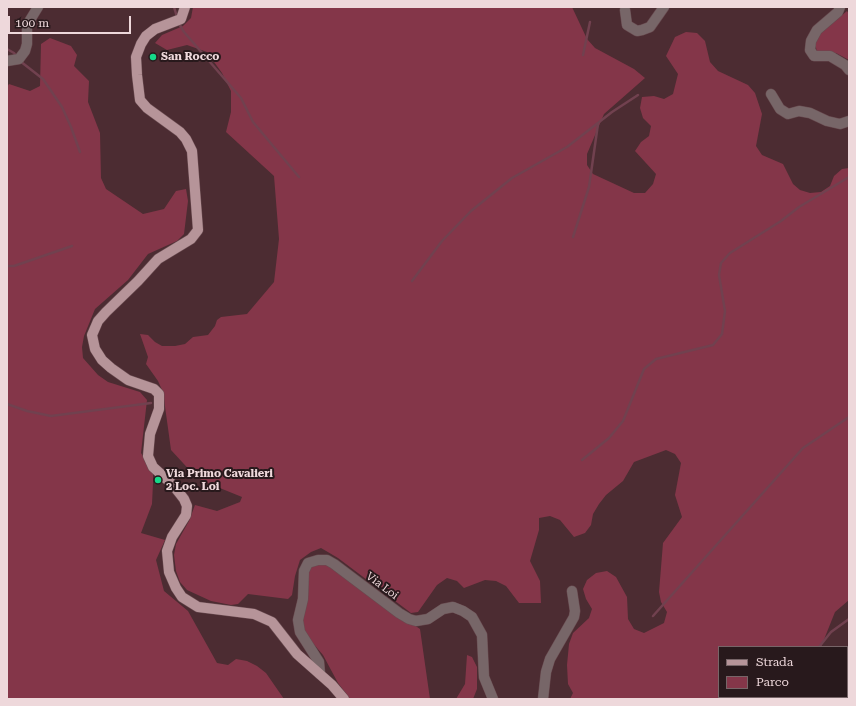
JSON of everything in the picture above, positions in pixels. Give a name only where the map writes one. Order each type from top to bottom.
[{"type":"main road","points":[[185,7],[181,19],[175,23],[155,29],[144,40],[136,57],[137,75],[140,100],[147,108],[180,132],[186,139],[192,151],[198,230],[191,239],[158,259],[98,321],[92,335],[95,349],[102,360],[128,380],[154,390],[159,394],[158,409],[150,434],[148,456],[153,467],[173,485],[184,499],[187,506],[186,515],[172,536],[167,551],[169,572],[182,597],[198,607],[254,614],[272,622],[297,654],[320,674],[344,699]]},
{"type":"street","points":[[7,61],[19,59],[25,51],[27,44],[27,25],[38,7]]},
{"type":"street","points":[[625,10],[627,25],[637,31],[650,27],[664,7]]},
{"type":"street","points":[[840,7],[838,12],[817,30],[811,40],[810,50],[814,56],[830,56],[845,65],[849,70]]},
{"type":"street","points":[[771,94],[780,109],[788,114],[799,111],[810,113],[827,121],[840,124],[849,121]]},
{"type":"street","name":"Via Loi","points":[[320,674],[319,662],[300,632],[298,620],[303,599],[304,571],[308,563],[318,560],[327,560],[409,619],[416,621],[428,619],[442,609],[452,607],[463,611],[472,617],[482,635],[484,677],[493,699]]},
{"type":"street","points":[[543,699],[546,672],[550,659],[574,617],[575,611],[572,591]]},
{"type":"green space","points":[[193,7],[572,7],[587,39],[595,48],[634,69],[645,78],[604,114],[587,154],[587,165],[593,174],[634,193],[645,193],[653,184],[656,174],[635,151],[641,142],[649,136],[651,126],[643,118],[640,108],[642,97],[654,96],[664,99],[673,94],[678,74],[666,56],[675,37],[686,32],[697,33],[705,41],[710,62],[718,71],[748,85],[755,93],[762,114],[756,146],[762,155],[783,164],[793,184],[800,190],[810,193],[821,192],[830,186],[834,176],[842,169],[849,168],[849,600],[835,612],[821,646],[718,646],[718,698],[772,698],[570,699],[573,693],[568,684],[567,665],[569,644],[573,633],[589,618],[592,609],[586,599],[583,589],[587,580],[596,573],[607,571],[616,577],[627,597],[628,619],[634,629],[644,633],[664,623],[667,612],[661,602],[659,592],[663,543],[682,517],[675,495],[681,463],[675,454],[666,450],[634,462],[623,481],[606,495],[599,504],[593,514],[591,525],[585,533],[574,537],[560,520],[550,516],[539,518],[539,530],[530,561],[540,581],[541,603],[519,603],[506,586],[496,581],[485,580],[464,588],[457,581],[447,578],[437,585],[418,612],[411,613],[338,558],[321,548],[311,552],[300,560],[295,576],[292,595],[288,599],[248,594],[238,604],[231,605],[211,601],[187,590],[180,582],[176,571],[174,555],[176,544],[189,521],[195,505],[217,511],[240,502],[242,497],[205,482],[195,476],[171,450],[163,392],[158,381],[146,364],[148,357],[140,334],[148,335],[162,346],[175,346],[185,344],[193,337],[208,335],[215,326],[217,320],[221,317],[247,314],[274,282],[279,239],[274,176],[226,132],[231,112],[231,91],[222,73],[207,52],[187,45],[167,50],[155,43],[162,35],[183,26],[191,18]]},
{"type":"green space","points":[[847,11],[849,14],[849,60],[836,53],[817,53],[815,42],[820,34]]},
{"type":"green space","points":[[50,38],[71,46],[77,55],[74,66],[89,81],[88,102],[100,133],[101,178],[106,189],[143,214],[164,209],[176,191],[186,189],[188,201],[184,234],[177,241],[148,254],[128,280],[95,309],[84,336],[82,347],[83,358],[98,375],[108,382],[140,392],[147,400],[141,453],[153,472],[153,483],[152,504],[141,533],[165,540],[156,560],[164,591],[188,611],[217,663],[228,665],[236,659],[247,661],[257,666],[266,673],[284,699],[7,699],[7,87],[9,84],[30,91],[40,86],[41,44]]},
{"type":"green space","points":[[318,559],[420,629],[430,699],[350,699],[338,683],[323,655],[305,634],[301,621],[306,572]]},
{"type":"green space","points":[[467,655],[472,657],[477,667],[477,689],[473,699],[456,699],[465,684]]},
{"type":"waterway","points":[[174,7],[177,17]]},
{"type":"waterway","points":[[178,22],[184,32],[241,98],[253,122],[299,177]]},
{"type":"waterway","points":[[583,55],[590,22]]},
{"type":"waterway","points":[[7,49],[14,53],[17,57]]},
{"type":"waterway","points":[[20,61],[43,79],[62,107],[80,152]]},
{"type":"waterway","points":[[412,281],[442,241],[471,211],[512,178],[567,147],[612,112],[638,95]]},
{"type":"waterway","points":[[573,237],[589,187],[598,124]]},
{"type":"waterway","points":[[582,460],[609,438],[623,421],[644,369],[656,359],[713,345],[722,334],[725,311],[719,275],[721,263],[730,253],[781,221],[799,207],[849,177]]},
{"type":"waterway","points":[[7,266],[14,266],[72,246]]},
{"type":"waterway","points":[[7,404],[27,411],[51,416],[151,403]]},
{"type":"waterway","points":[[653,616],[803,448],[849,417]]},
{"type":"waterway","points":[[820,646],[831,632],[849,619]]},
{"type":"place","name":"San Rocco","points":[[153,57]]},
{"type":"place","name":"Via Primo Cavalieri 2 Loc. Loi","points":[[158,480]]}]
